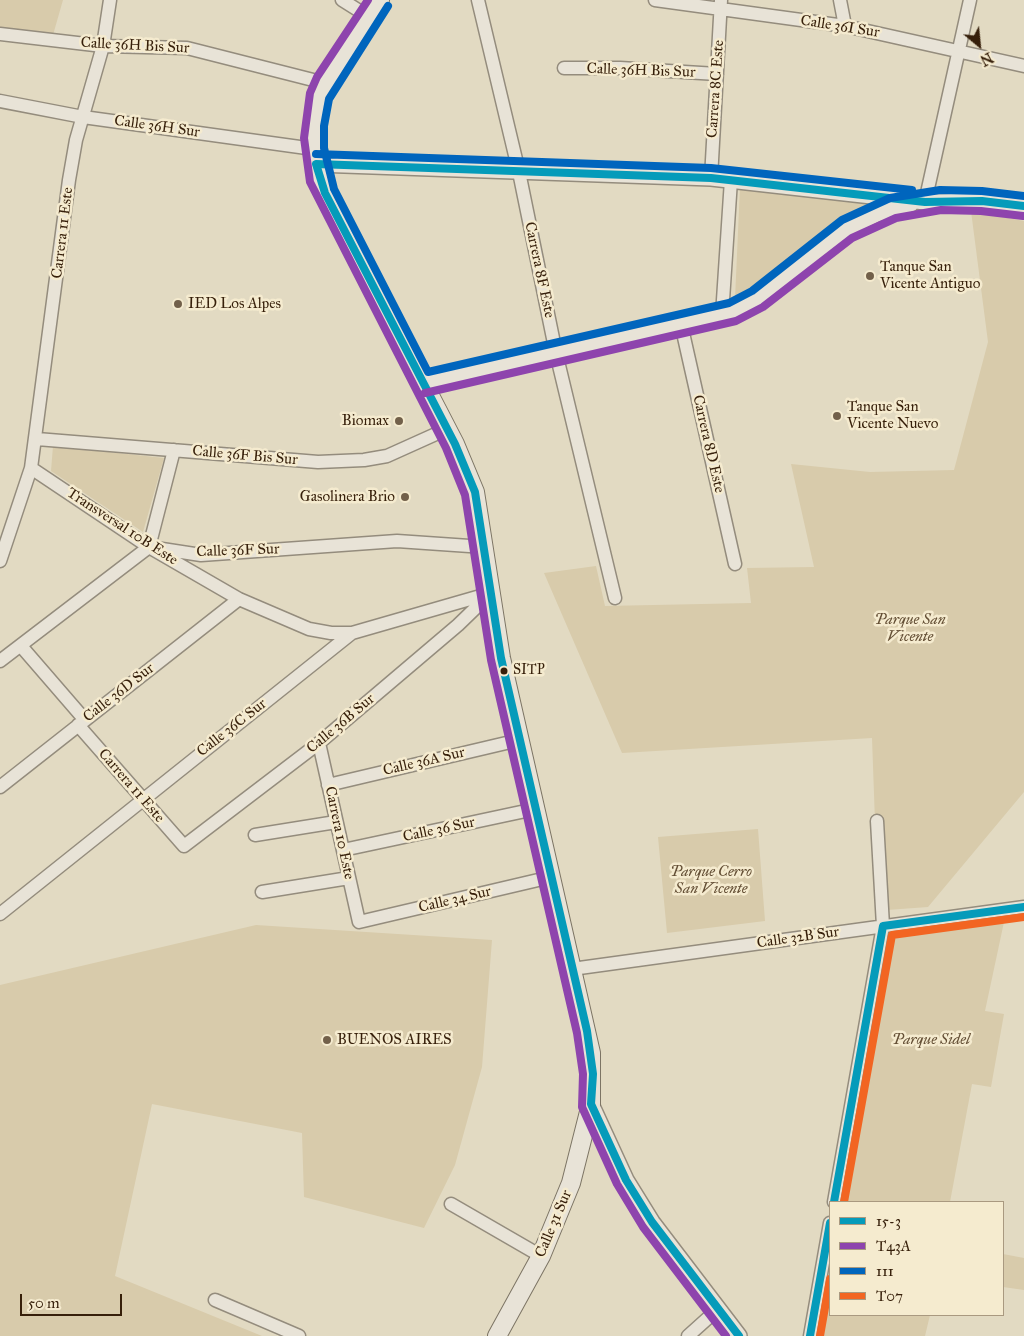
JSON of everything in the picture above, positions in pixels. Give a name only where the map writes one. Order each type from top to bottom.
[{"type":"main road","points":[[315,157],[316,111],[325,83],[380,0]]},
{"type":"main road","name":"Calle 31 Sur","points":[[315,157],[325,193],[447,429],[475,492],[501,658],[591,1053],[592,1104],[571,1182],[541,1256],[496,1336]]},
{"type":"street","name":"Carrera 11 Este","points":[[0,561],[31,468],[37,438],[69,180],[83,117],[103,46],[110,0]]},
{"type":"street","points":[[342,0],[369,17]]},
{"type":"street","name":"Carrera 8F Este","points":[[478,0],[519,172],[556,353],[615,598]]},
{"type":"street","name":"Calle 36I Sur","points":[[655,0],[721,5],[845,26],[1024,66]]},
{"type":"street","points":[[840,0],[845,26]]},
{"type":"street","points":[[423,384],[722,315],[757,299],[846,229],[893,208],[925,202],[957,51],[970,0]]},
{"type":"street","name":"Carrera 8C Este","points":[[710,178],[721,5]]},
{"type":"street","name":"Calle 36H Bis Sur","points":[[0,34],[103,46],[187,48],[325,83]]},
{"type":"street","name":"Calle 36H Bis Sur","points":[[564,68],[620,68],[718,74]]},
{"type":"street","name":"Calle 36H Sur","points":[[0,101],[315,157],[519,172],[710,178],[925,202],[982,201],[1024,206]]},
{"type":"street","points":[[722,315],[731,180]]},
{"type":"street","name":"Carrera 8D Este","points":[[680,324],[735,564]]},
{"type":"street","name":"Calle 36F Bis Sur","points":[[37,438],[289,461],[364,460],[387,456],[447,429]]},
{"type":"street","points":[[0,661],[148,547],[174,450]]},
{"type":"street","name":"Transversal 10B Este","points":[[31,468],[148,547],[239,600],[309,629],[330,634],[352,633]]},
{"type":"street","name":"Calle 36F Sur","points":[[148,547],[201,555],[397,541],[484,547]]},
{"type":"street","name":"Calle 36C Sur","points":[[0,914],[352,633],[491,593]]},
{"type":"street","name":"Calle 36B Sur","points":[[184,846],[319,743],[458,625],[491,593]]},
{"type":"street","name":"Calle 36D Sur","points":[[0,787],[239,600]]},
{"type":"street","name":"Carrera 11 Este","points":[[21,646],[81,723],[184,846]]},
{"type":"street","name":"Calle 36A Sur","points":[[328,784],[519,740]]},
{"type":"street","name":"Carrera 10 Este","points":[[319,743],[358,922]]},
{"type":"street","name":"Calle 36 Sur","points":[[342,850],[535,809]]},
{"type":"street","points":[[255,835],[336,822]]},
{"type":"street","points":[[834,1201],[883,926],[877,822]]},
{"type":"street","name":"Calle 34 Sur","points":[[358,922],[551,877]]},
{"type":"street","points":[[262,892],[349,878]]},
{"type":"street","name":"Calle 32B Sur","points":[[572,969],[1024,907]]},
{"type":"street","points":[[592,1104],[633,1192],[661,1235],[739,1336]]},
{"type":"street","points":[[451,1204],[541,1256]]},
{"type":"street","points":[[810,1336],[829,1229]]},
{"type":"street","points":[[215,1300],[299,1336]]},
{"type":"street","points":[[688,1336],[718,1309]]},
{"type":"green space","points":[[0,0],[63,0],[53,35],[0,28]]},
{"type":"green space","points":[[740,187],[879,201],[834,225],[735,299]]},
{"type":"green space","name":"Parque San Vicente","points":[[971,211],[1024,221],[1024,792],[928,907],[887,910],[875,822],[872,738],[622,753],[544,573],[596,566],[605,606],[751,603],[747,568],[814,567],[791,464],[870,472],[954,470],[988,342]]},
{"type":"green space","points":[[53,446],[164,458],[143,532],[51,471]]},
{"type":"green space","name":"Parque Cerro San Vicente","points":[[758,829],[765,921],[667,933],[658,837]]},
{"type":"green space","name":"Parque Sidel","points":[[1004,922],[985,1011],[1004,1014],[991,1087],[972,1084],[950,1201],[841,1201],[872,1026],[892,940],[898,934]]},
{"type":"green space","points":[[256,925],[492,940],[482,1067],[455,1165],[424,1228],[304,1197],[302,1133],[152,1104],[115,1276],[262,1336],[0,1336],[0,985]]},
{"type":"green space","points":[[1004,1254],[1024,1258],[1024,1290],[1004,1287]]},
{"type":"green space","points":[[829,1270],[829,1316],[930,1316],[925,1336],[819,1336]]},
{"type":"transit line","name":"T43A","points":[[368,0],[317,77],[310,93],[304,138],[310,182],[446,448],[465,495],[491,660],[577,1033],[583,1074],[582,1107],[617,1184],[643,1227],[726,1336]]},
{"type":"transit line","name":"111","points":[[388,6],[329,99],[324,126],[324,148],[334,189],[428,372],[729,303],[752,291],[842,220],[890,198],[940,190],[982,191],[1024,196]]},
{"type":"transit line","name":"111","points":[[316,154],[711,168],[912,190]]},
{"type":"transit line","name":"15-3","points":[[739,1336],[652,1222],[626,1180],[591,1104],[593,1074],[587,1031],[501,658],[475,492],[455,444],[325,193],[316,164],[711,178],[925,202],[982,201],[1024,206]]},
{"type":"transit line","name":"T43A","points":[[425,393],[736,321],[763,307],[852,238],[896,218],[941,210],[981,211],[1023,216]]},
{"type":"transit line","name":"15-3","points":[[834,1201],[883,926],[1024,907]]},
{"type":"transit line","name":"T07","points":[[844,1201],[892,935],[1024,917]]},
{"type":"transit line","name":"15-3","points":[[810,1336],[829,1229]]},
{"type":"transit line","name":"T07","points":[[820,1336],[829,1285]]},
{"type":"place","name":"Tanque San Vicente Antiguo","points":[[870,276]]},
{"type":"place","name":"IED Los Alpes","points":[[178,304]]},
{"type":"place","name":"Tanque San Vicente Nuevo","points":[[837,416]]},
{"type":"place","name":"Biomax","points":[[399,421]]},
{"type":"place","name":"Gasolinera Brio","points":[[405,497]]},
{"type":"place","name":"SITP","points":[[504,671]]},
{"type":"place","name":"BUENOS AIRES","points":[[327,1040]]}]
